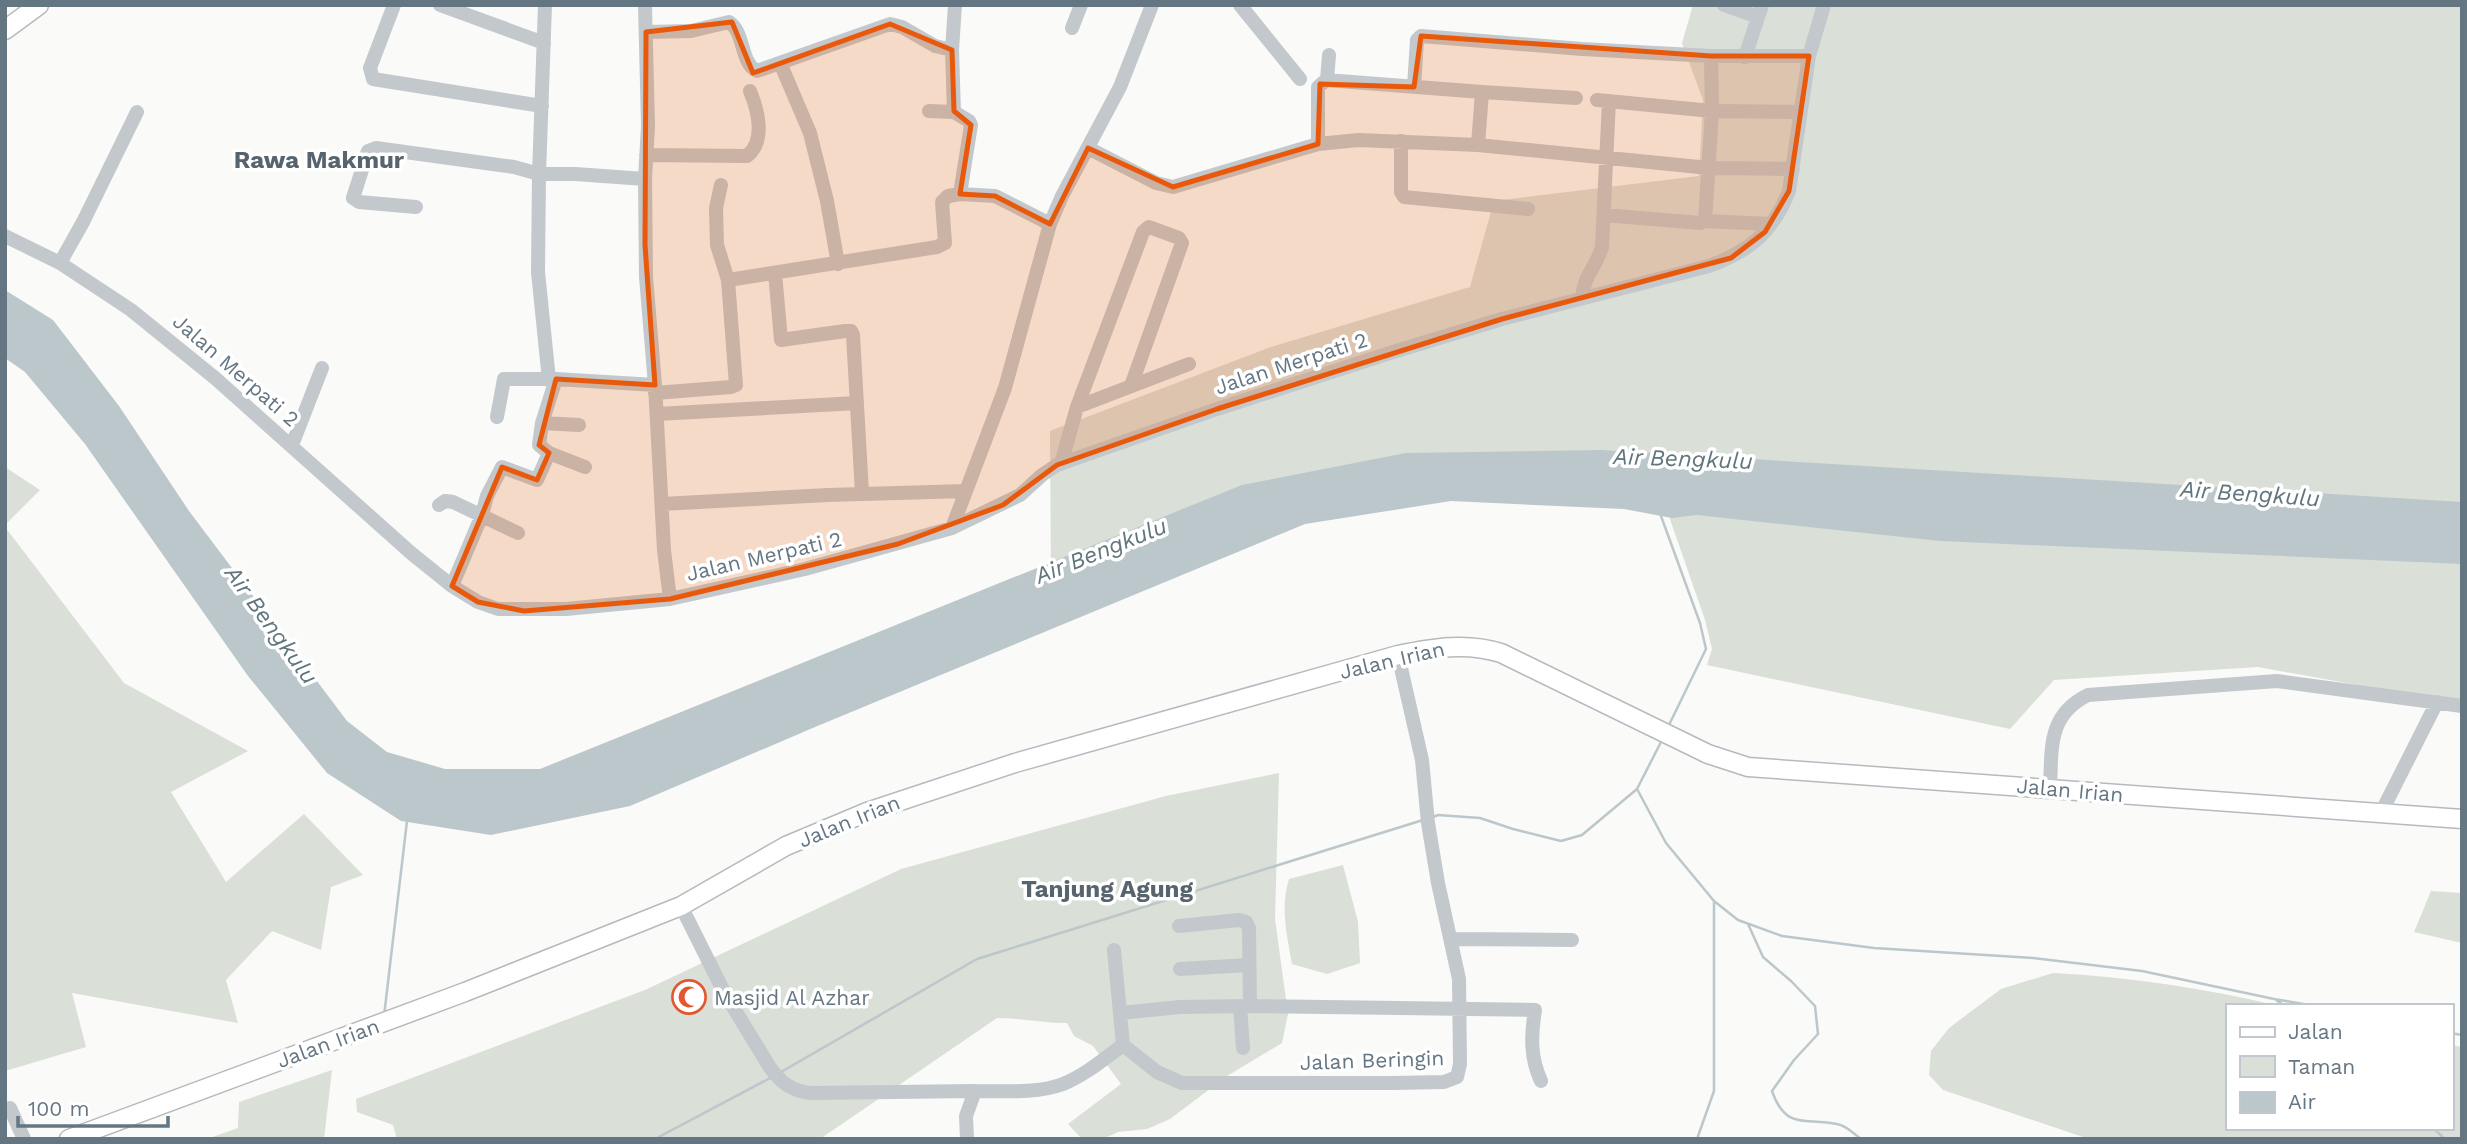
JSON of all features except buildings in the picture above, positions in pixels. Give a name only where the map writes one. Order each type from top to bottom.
[{"type":"main road","points":[[5,30],[39,5]]},
{"type":"main road","name":"Jalan Irian","points":[[69,1139],[465,992],[681,906],[786,846],[832,825],[916,794],[1015,763],[1398,654],[1456,646],[1487,648],[1524,663],[1708,754],[1748,767],[2050,788],[2282,808],[2462,819]]},
{"type":"street","points":[[394,5],[370,68],[373,79],[542,106]]},
{"type":"street","points":[[440,5],[544,43]]},
{"type":"street","points":[[545,5],[538,272],[553,379],[539,445],[549,453],[585,467]]},
{"type":"street","points":[[645,5],[646,278],[670,599]]},
{"type":"street","points":[[954,113],[951,50],[955,5]]},
{"type":"street","points":[[1073,28],[1081,5]]},
{"type":"street","points":[[952,528],[1001,398],[1050,224],[1120,88],[1152,5]]},
{"type":"street","points":[[1240,5],[1300,79]]},
{"type":"street","points":[[1724,5],[1760,11],[1745,57]]},
{"type":"street","name":"Jalan Merpati 2","points":[[5,236],[60,263],[100,288],[161,333],[292,445],[411,553],[452,586],[478,602],[510,610],[566,610],[670,599],[805,569],[952,528],[1012,500],[1049,470],[1061,464],[1217,409],[1393,352],[1731,258],[1758,240],[1785,202],[1793,169],[1809,56],[1824,5]]},
{"type":"street","points":[[646,32],[691,31],[729,22],[736,29],[753,70],[760,71],[890,24],[902,27],[935,46],[951,50]]},
{"type":"street","points":[[1414,87],[1417,42],[1421,36],[1711,56],[1809,56]]},
{"type":"street","points":[[1327,80],[1329,55]]},
{"type":"street","points":[[1705,221],[1712,111],[1711,56]]},
{"type":"street","points":[[781,65],[810,133],[827,201],[838,264]]},
{"type":"street","points":[[1318,144],[1318,88],[1322,81],[1327,80],[1576,99]]},
{"type":"street","points":[[646,155],[747,156],[755,148],[759,125],[750,91]]},
{"type":"street","points":[[1478,145],[1482,92]]},
{"type":"street","points":[[1582,298],[1586,275],[1598,259],[1602,247],[1606,156],[1603,101],[1712,111],[1800,112]]},
{"type":"street","points":[[929,111],[954,113],[969,121],[971,125],[960,194]]},
{"type":"street","points":[[60,263],[137,112]]},
{"type":"street","points":[[1088,148],[1156,183],[1174,187],[1318,144],[1358,140],[1478,145],[1709,168],[1793,169]]},
{"type":"street","points":[[1401,141],[1401,192],[1404,197],[1528,208]]},
{"type":"street","points":[[416,207],[359,202],[353,198],[368,151],[376,148],[514,167],[539,174],[645,179]]},
{"type":"street","points":[[498,417],[504,379],[553,379],[655,389],[707,390],[736,385],[728,280],[717,245],[716,208],[721,185]]},
{"type":"street","points":[[728,280],[944,245],[946,238],[942,202],[947,196],[991,194],[1050,224]]},
{"type":"street","points":[[1604,215],[1700,223],[1771,224]]},
{"type":"street","points":[[1061,464],[1077,407],[1143,232],[1149,227],[1178,238],[1182,243],[1131,386]]},
{"type":"street","points":[[775,273],[781,340],[852,332],[862,493]]},
{"type":"street","points":[[1077,407],[1189,364]]},
{"type":"street","points":[[292,445],[322,368]]},
{"type":"street","points":[[657,414],[857,403]]},
{"type":"street","points":[[542,423],[579,425]]},
{"type":"street","points":[[452,586],[482,515],[487,496],[502,467],[537,480],[549,453]]},
{"type":"street","points":[[662,504],[862,493],[966,491]]},
{"type":"street","points":[[439,505],[449,501],[518,533]]},
{"type":"street","name":"Jalan Beringin","points":[[1123,1045],[1157,1072],[1182,1083],[1444,1082],[1458,1075],[1461,1009],[1459,979],[1438,883],[1422,760],[1398,654]]},
{"type":"street","points":[[2050,788],[2053,736],[2057,723],[2072,704],[2088,695],[2277,681],[2462,706]]},
{"type":"street","points":[[2381,813],[2437,702]]},
{"type":"street","points":[[681,906],[724,992],[773,1072],[791,1088],[811,1093],[1030,1090],[1063,1084],[1090,1070],[1123,1045],[1114,950]]},
{"type":"street","points":[[1179,926],[1239,920],[1246,922],[1249,928],[1249,965],[1243,1048]]},
{"type":"street","points":[[1451,939],[1572,940]]},
{"type":"street","points":[[1180,969],[1249,965]]},
{"type":"street","points":[[1120,1013],[1180,1007],[1245,1006],[1535,1010],[1532,1041],[1534,1064],[1541,1080]]},
{"type":"street","points":[[967,1139],[967,1116],[975,1091]]},
{"type":"street","points":[[10,1108],[24,1139]]},
{"type":"highlighted area","points":[[732,22],[753,73],[890,24],[952,50],[954,111],[971,125],[960,194],[995,196],[1050,224],[1088,148],[1173,187],[1318,144],[1320,84],[1414,87],[1421,36],[1711,56],[1809,56],[1789,191],[1765,232],[1731,258],[1502,319],[1217,409],[1057,465],[1003,505],[898,544],[670,599],[524,611],[478,602],[452,586],[502,467],[537,480],[549,453],[539,445],[556,379],[655,385],[645,245],[646,32]]},
{"type":"green space","points":[[1693,5],[2462,5],[2462,704],[2258,667],[2054,680],[2010,729],[1707,665],[1712,649],[1705,620],[1663,499],[1615,460],[1051,575],[1050,431],[1271,347],[1470,287],[1494,201],[1699,176],[1703,100],[1682,43]]},
{"type":"green space","points":[[5,467],[40,490],[5,525]]},
{"type":"green space","points":[[5,527],[124,683],[248,751],[171,792],[226,882],[304,814],[363,875],[331,887],[321,950],[272,931],[226,980],[238,1023],[72,993],[86,1047],[5,1071]]},
{"type":"green space","points":[[1279,773],[1275,919],[1288,1014],[1282,1043],[1227,1076],[1170,1119],[1147,1129],[1118,1132],[1103,1139],[1081,1138],[1068,1124],[1121,1084],[1093,1046],[1074,1036],[1067,1023],[997,1018],[820,1139],[397,1139],[393,1125],[357,1112],[356,1099],[645,990],[901,869],[1166,796]]},
{"type":"green space","points":[[1343,865],[1358,922],[1360,963],[1327,974],[1292,964],[1285,911],[1289,879]]},
{"type":"green space","points":[[2431,891],[2462,893],[2462,943],[2414,932]]},
{"type":"green space","points":[[2053,973],[2166,984],[2270,1004],[2226,1004],[2226,1130],[2453,1130],[2453,1045],[2462,1047],[2462,1139],[2089,1139],[1943,1090],[1929,1075],[1931,1051],[1949,1028],[2001,989]]},
{"type":"green space","points":[[332,1070],[324,1139],[207,1139],[238,1128],[239,1102]]},
{"type":"water","name":"Air Bengkulu","points":[[5,290],[53,320],[119,406],[189,511],[347,721],[387,752],[445,769],[540,769],[1242,485],[1406,453],[1601,450],[2462,502],[2462,564],[1940,541],[1697,515],[1672,518],[1624,509],[1451,501],[1305,524],[630,806],[491,835],[401,821],[327,773],[248,676],[85,444],[25,372],[5,358]]},
{"type":"waterway","points":[[1661,516],[1700,623],[1706,649],[1668,727]]},
{"type":"waterway","points":[[1433,817],[1438,815],[1480,818],[1561,841],[1582,835],[1637,789],[1662,740]]},
{"type":"waterway","points":[[1637,789],[1666,843],[1714,901],[1714,1091],[1697,1139]]},
{"type":"waterway","points":[[781,1072],[977,959],[1423,820]]},
{"type":"waterway","points":[[384,1016],[407,821]]},
{"type":"waterway","points":[[1714,901],[1738,920],[1782,936],[1874,948],[2033,958],[2142,971],[2303,1004]]},
{"type":"waterway","points":[[1748,924],[1763,957],[1815,1006],[1818,1034],[1794,1060],[1772,1091],[1778,1104],[1790,1117],[1840,1125],[1861,1139]]},
{"type":"waterway","points":[[2277,1001],[2282,1004]]},
{"type":"waterway","points":[[2453,1033],[2462,1035]]},
{"type":"waterway","points":[[655,1139],[772,1077]]},
{"type":"waterway","points":[[2435,1130],[2445,1139]]},
{"type":"place","name":"Masjid Al Azhar","points":[[689,997]]},
{"type":"district","name":"Rawa Makmur","points":[[319,160]]},
{"type":"district","name":"Tanjung Agung","points":[[1107,889]]}]
